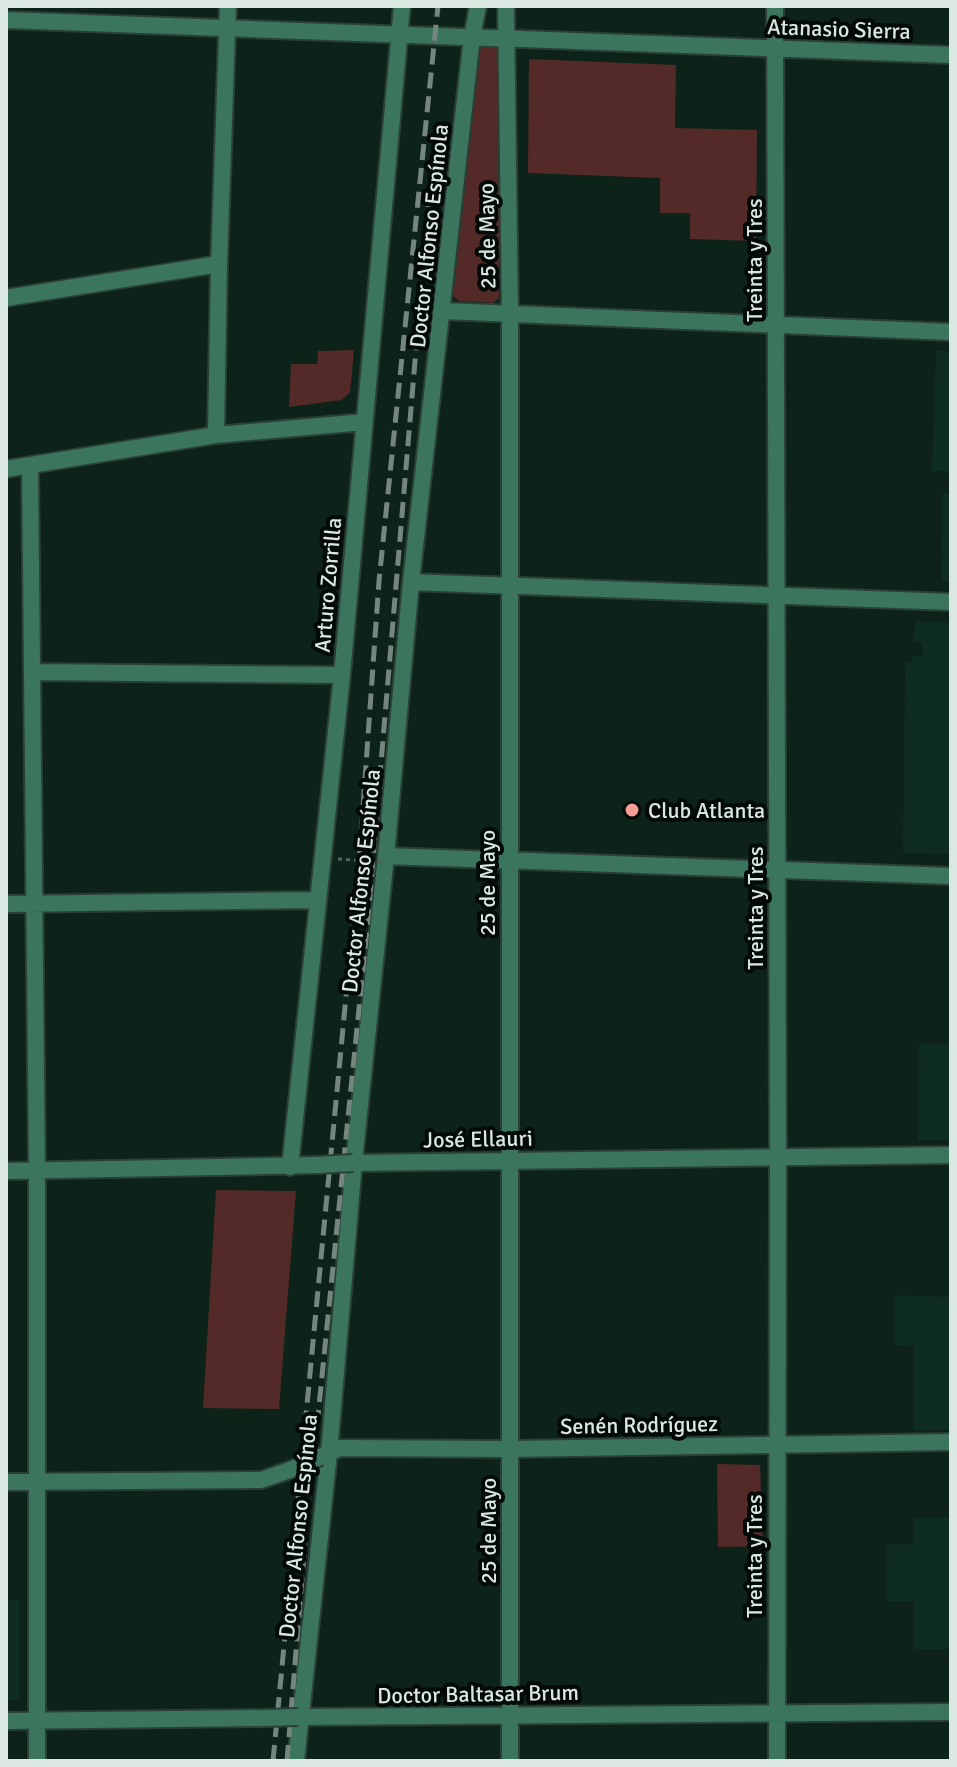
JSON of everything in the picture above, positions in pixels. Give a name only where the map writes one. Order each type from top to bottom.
[{"type":"street","points":[[216,435],[228,6]]},
{"type":"street","name":"Arturo Zorrilla","points":[[290,1167],[342,675],[402,6]]},
{"type":"street","name":"Doctor Alfonso Espínola","points":[[296,1761],[411,582],[478,6]]},
{"type":"street","name":"25 de Mayo","points":[[506,6],[510,315],[510,1761]]},
{"type":"street","name":"Treinta y Tres","points":[[775,6],[777,1761]]},
{"type":"street","name":"Atanasio Sierra","points":[[6,20],[951,55]]},
{"type":"street","points":[[6,298],[219,264]]},
{"type":"street","points":[[443,311],[951,332]]},
{"type":"street","points":[[6,469],[216,435],[364,422]]},
{"type":"street","points":[[30,466],[37,1171],[37,1761]]},
{"type":"street","points":[[411,582],[951,602]]},
{"type":"street","points":[[33,672],[342,675]]},
{"type":"street","points":[[386,859],[951,876]]},
{"type":"street","points":[[6,904],[316,900]]},
{"type":"street","name":"José Ellauri","points":[[6,1171],[290,1167],[354,1162],[951,1155]]},
{"type":"street","name":"Senén Rodríguez","points":[[6,1482],[261,1480],[340,1448],[511,1449],[951,1442]]},
{"type":"street","name":"Doctor Baltasar Brum","points":[[6,1721],[951,1712]]},
{"type":"path","points":[[338,859],[386,859]]},
{"type":"shaded area","points":[[480,47],[496,47],[500,51],[499,298],[493,303],[459,301],[453,296]]},
{"type":"shaded area","points":[[529,59],[676,65],[675,128],[757,130],[756,241],[690,239],[690,213],[660,213],[660,178],[528,173]]},
{"type":"shaded area","points":[[354,350],[350,392],[342,400],[289,407],[291,364],[317,364],[318,351]]},
{"type":"shaded area","points":[[936,351],[951,351],[951,471],[932,471]]},
{"type":"shaded area","points":[[942,494],[951,494],[951,582],[941,582]]},
{"type":"shaded area","points":[[915,621],[951,623],[951,854],[903,853],[905,663],[912,663],[912,656],[923,656],[923,642],[913,642]]},
{"type":"shaded area","points":[[919,1044],[951,1045],[951,1140],[918,1140]]},
{"type":"shaded area","points":[[216,1190],[296,1191],[279,1409],[203,1408]]},
{"type":"shaded area","points":[[895,1295],[951,1297],[951,1430],[914,1430],[914,1346],[895,1345]]},
{"type":"shaded area","points":[[717,1464],[760,1465],[763,1546],[718,1547]]},
{"type":"shaded area","points":[[914,1518],[951,1518],[951,1649],[914,1649],[914,1601],[886,1601],[887,1544],[913,1544]]},
{"type":"shaded area","points":[[6,1600],[19,1600],[19,1700],[6,1700]]},
{"type":"railway","points":[[273,1761],[360,850],[379,581],[438,6]]},
{"type":"railway","points":[[317,1426],[367,929],[431,172]]},
{"type":"railway","points":[[287,1761],[305,1542]]},
{"type":"place","name":"Club Atlanta","points":[[632,810]]}]
